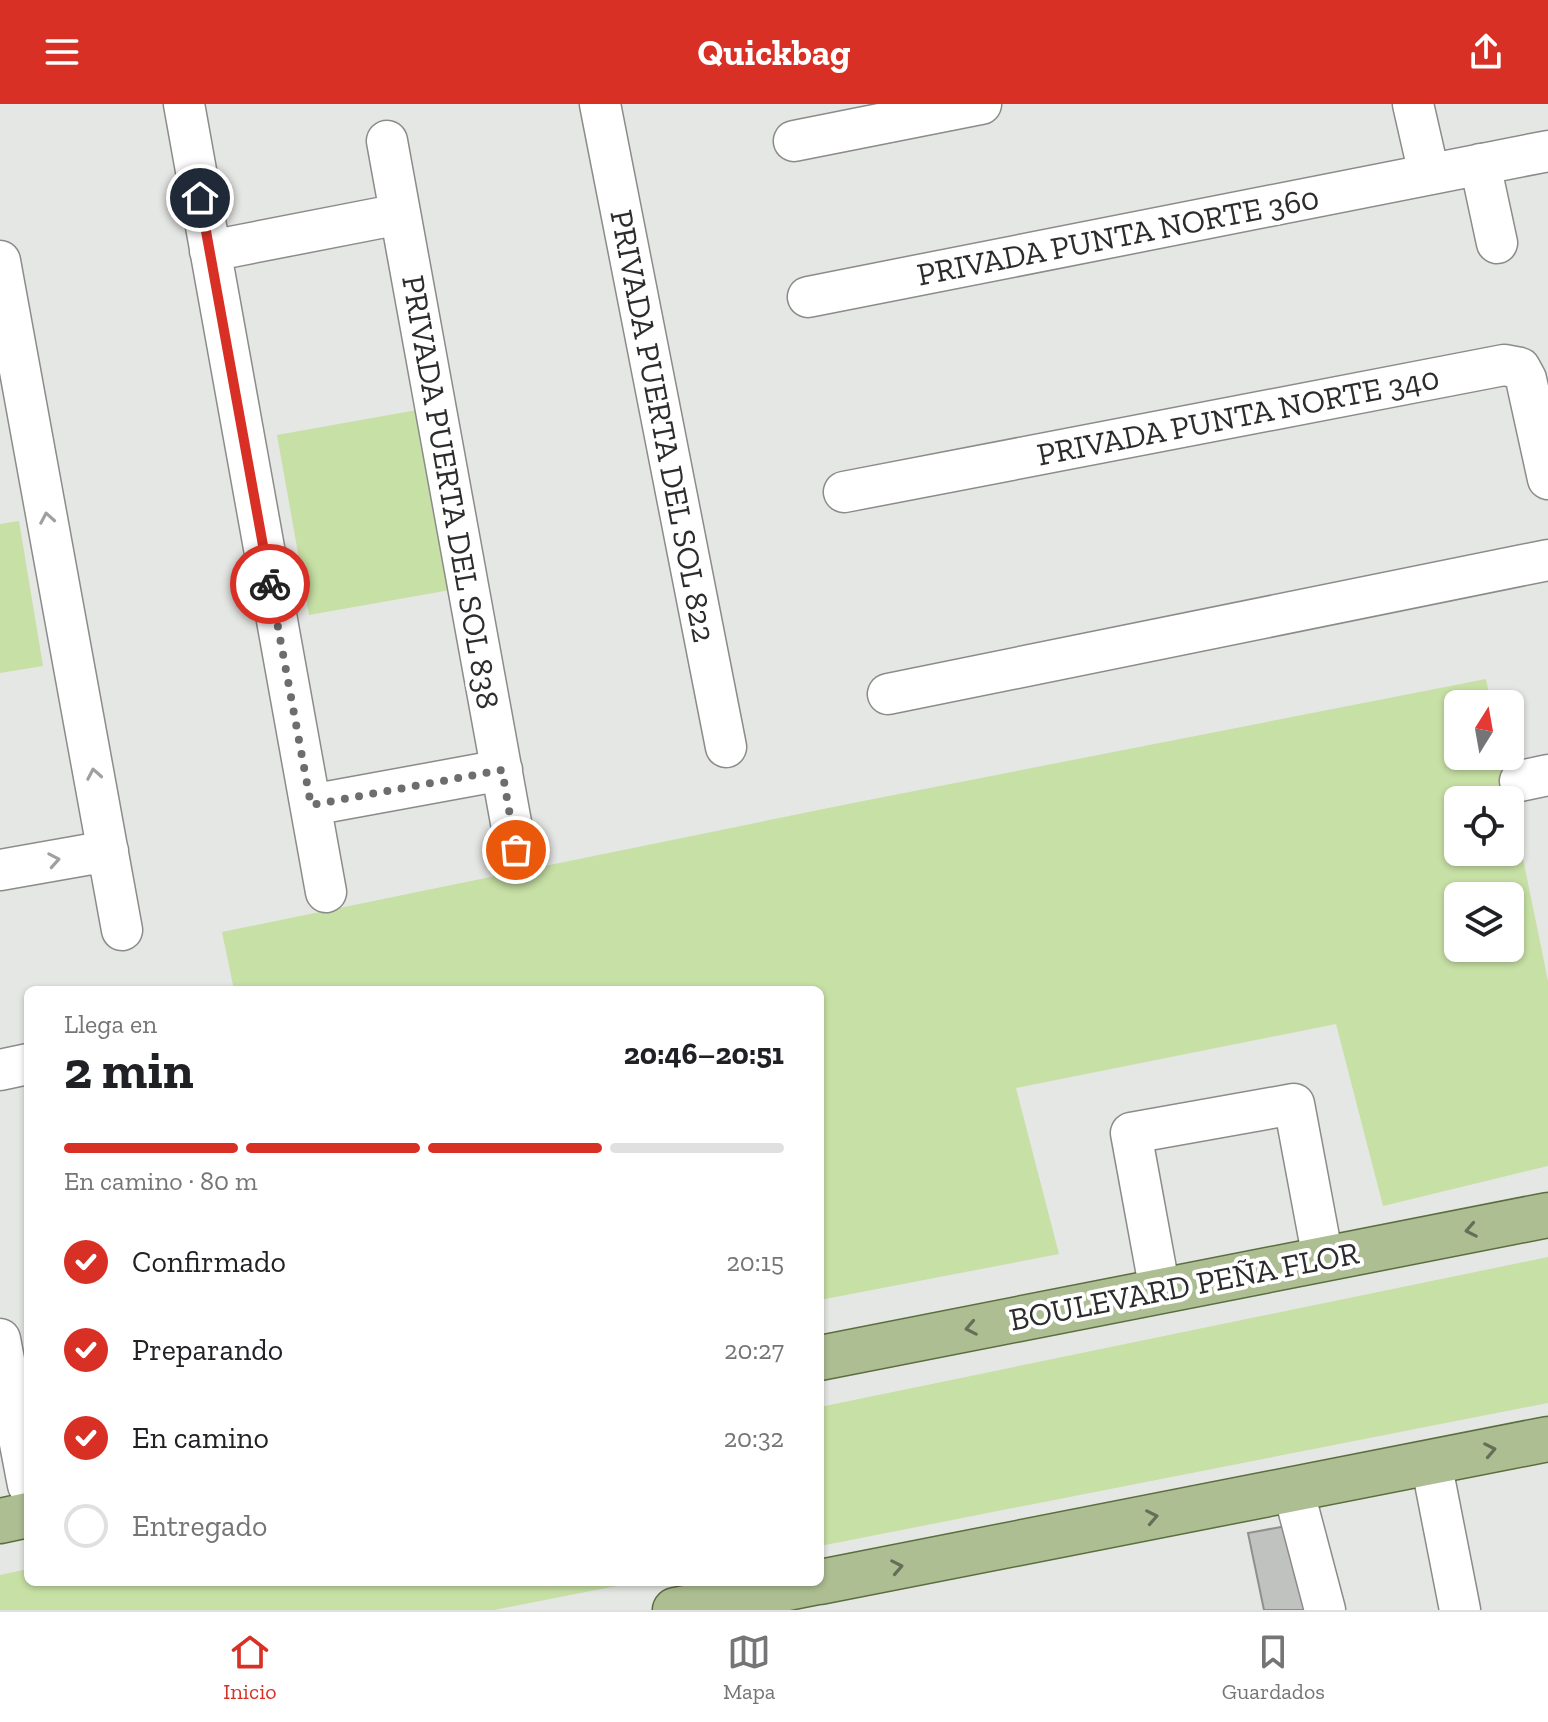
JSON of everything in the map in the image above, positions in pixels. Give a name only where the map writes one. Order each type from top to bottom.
[{"type":"main road","name":"BOULEVARD PEÑA FLOR","points":[[824,1357],[1548,1215]]},
{"type":"main road","points":[[675,1610],[824,1588],[1293,1489],[1548,1439]]},
{"type":"main road","points":[[0,1521],[24,1516]]},
{"type":"street","points":[[184,104],[326,892]]},
{"type":"street","name":"PRIVADA PUERTA DEL SOL 822","points":[[600,104],[726,747]]},
{"type":"street","points":[[794,141],[981,104]]},
{"type":"street","points":[[1413,104],[1429,174]]},
{"type":"street","name":"PRIVADA PUERTA DEL SOL 838","points":[[387,141],[516,850]]},
{"type":"street","points":[[1497,243],[1513,158]]},
{"type":"street","name":"PRIVADA PUNTA NORTE 360","points":[[808,297],[1513,158]]},
{"type":"street","points":[[210,251],[400,214]]},
{"type":"street","points":[[2,284],[122,930]]},
{"type":"street","name":"PRIVADA PUNTA NORTE 340","points":[[844,492],[1504,365],[1520,368],[1526,379],[1548,479]]},
{"type":"street","points":[[888,694],[1548,560]]},
{"type":"street","points":[[311,805],[502,770]]},
{"type":"street","points":[[0,870],[108,851]]},
{"type":"street","points":[[0,1070],[24,1065]]},
{"type":"street","points":[[1160,1291],[1131,1133],[1294,1104],[1323,1259]]},
{"type":"street","points":[[0,1339],[24,1464]]},
{"type":"street","points":[[1431,1462],[1460,1610]]},
{"type":"street","points":[[1293,1489],[1325,1610]]},
{"type":"green space","points":[[417,410],[450,590],[309,615],[277,435]]},
{"type":"green space","points":[[19,521],[43,666],[0,673],[0,524]]},
{"type":"green space","points":[[1486,679],[1488,690],[1444,690],[1444,770],[1505,770],[1508,786],[1444,786],[1444,866],[1524,864],[1548,981],[1548,1166],[1383,1206],[1336,1024],[1016,1088],[1059,1254],[824,1299],[824,986],[233,986],[222,932],[853,803]]},
{"type":"green space","points":[[1548,1257],[1548,1403],[824,1545],[824,1406]]},
{"type":"green space","points":[[24,1570],[24,1586],[617,1586],[494,1610],[0,1610],[0,1575]]},
{"type":"building","points":[[1292,1525],[1310,1610],[1264,1610],[1248,1533]]},
{"type":"way so far","points":[[270,584],[311,805],[502,770],[516,850]]},
{"type":"route","points":[[200,198],[270,584]]}]
